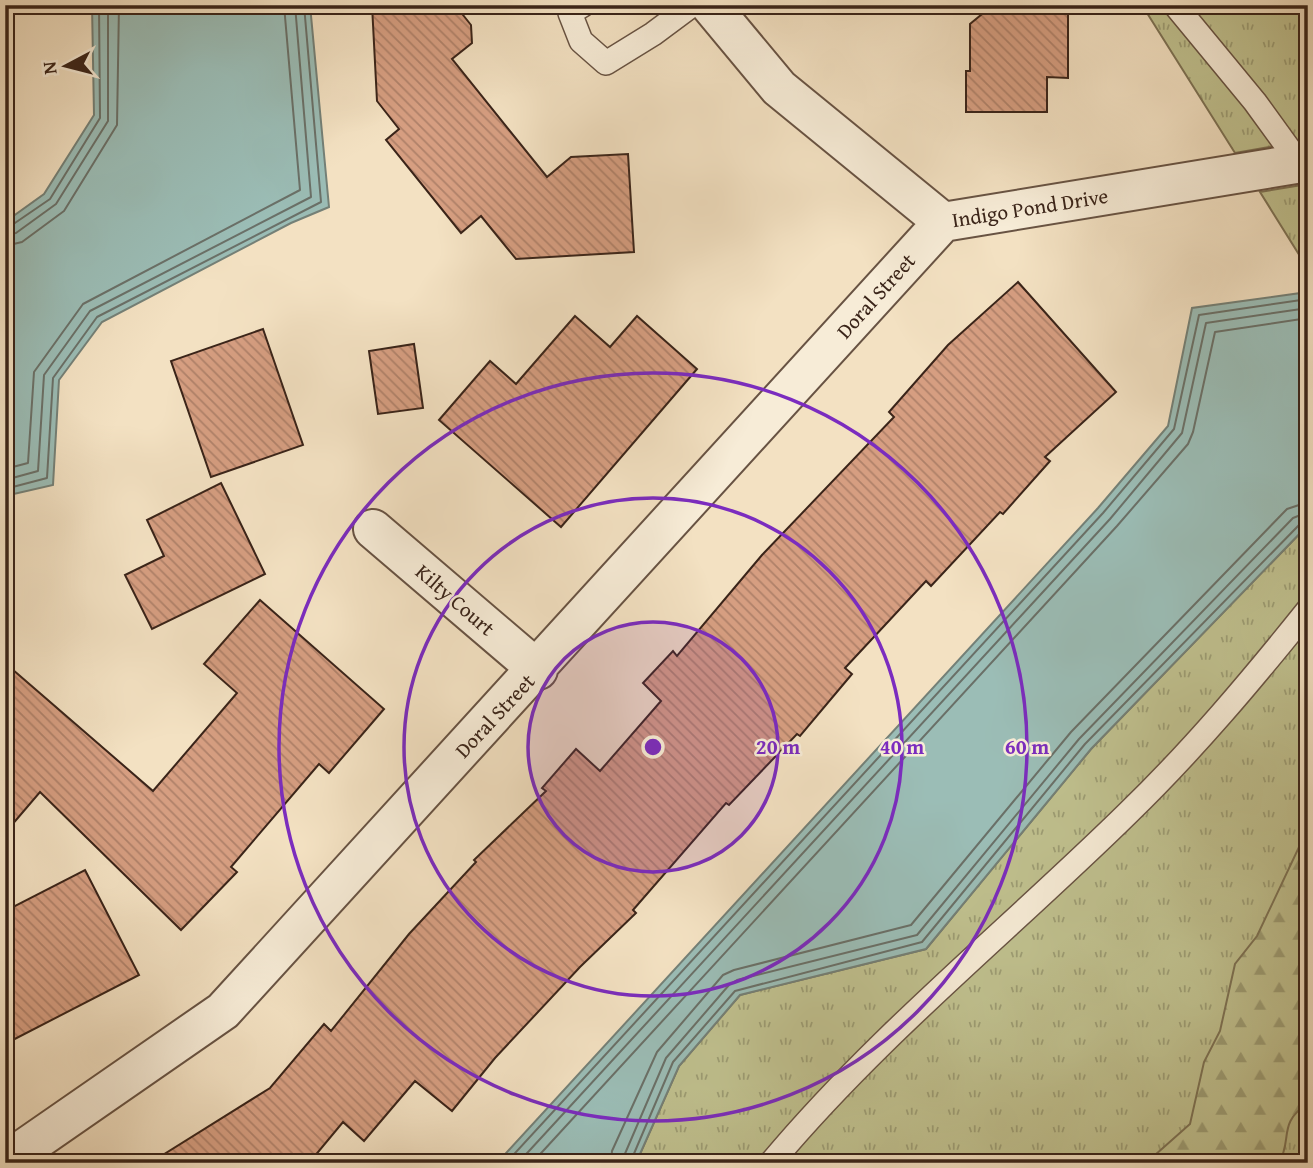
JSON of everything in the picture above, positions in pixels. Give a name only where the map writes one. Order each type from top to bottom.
[{"type":"street","name":"Indigo Pond Drive","points":[[710,5],[779,88],[943,222],[1305,167]]},
{"type":"street","name":"Doral Street","points":[[5,1162],[223,1011],[538,670],[943,222]]},
{"type":"street","name":"Kilty Court","points":[[373,529],[538,670]]},
{"type":"lane","points":[[583,5],[570,13],[581,41],[606,63],[653,34],[692,5]]},
{"type":"lane","points":[[1175,5],[1305,167]]},
{"type":"lane","points":[[771,1163],[876,1048],[1128,812],[1241,694],[1308,610]]},
{"type":"green space","points":[[1142,5],[1308,5],[1308,140],[1235,153]]},
{"type":"green space","points":[[1308,184],[1308,269],[1260,192]]},
{"type":"green space","points":[[1308,525],[1308,1163],[636,1163],[679,1066],[740,995],[926,949],[1091,749]]},
{"type":"green space","points":[[1308,828],[1308,1103],[1292,1118],[1279,1163],[1146,1163],[1190,1124],[1204,1062],[1220,1031],[1235,964],[1257,936]]},
{"type":"water","points":[[92,5],[310,5],[329,207],[291,223],[102,322],[59,380],[53,485],[5,496],[5,222],[44,194],[94,115]]},
{"type":"water","points":[[1308,292],[1308,525],[1091,749],[926,949],[740,995],[679,1066],[636,1163],[497,1163],[1098,508],[1168,426],[1192,308]]},
{"type":"building","points":[[372,5],[455,5],[471,25],[472,43],[452,59],[547,177],[571,157],[628,154],[634,252],[516,259],[481,216],[461,233],[386,140],[399,129],[377,101]]},
{"type":"building","points":[[993,5],[1068,5],[1068,78],[1047,77],[1047,112],[966,112],[966,71],[970,71],[970,24]]},
{"type":"building","points":[[1018,282],[1116,392],[1045,457],[1050,461],[1003,514],[1000,512],[931,586],[926,581],[845,668],[852,674],[800,736],[797,734],[729,805],[726,803],[633,910],[636,913],[580,967],[495,1058],[452,1111],[415,1081],[364,1141],[343,1122],[309,1163],[150,1163],[270,1088],[324,1024],[331,1031],[409,934],[476,862],[474,860],[546,791],[542,788],[576,749],[600,771],[661,701],[643,683],[673,651],[677,656],[762,555],[894,417],[889,412],[948,345]]},
{"type":"building","points":[[575,316],[610,347],[637,316],[697,369],[561,527],[439,420],[490,361],[516,384]]},
{"type":"building","points":[[263,329],[303,445],[211,477],[171,361]]},
{"type":"building","points":[[414,344],[423,408],[378,414],[369,351]]},
{"type":"building","points":[[221,483],[265,574],[152,629],[125,575],[164,556],[147,520]]},
{"type":"building","points":[[260,600],[384,709],[329,773],[319,764],[231,867],[237,872],[181,930],[40,792],[5,833],[5,663],[153,791],[237,693],[204,664]]},
{"type":"building","points":[[85,870],[139,975],[5,1044],[5,911]]}]
